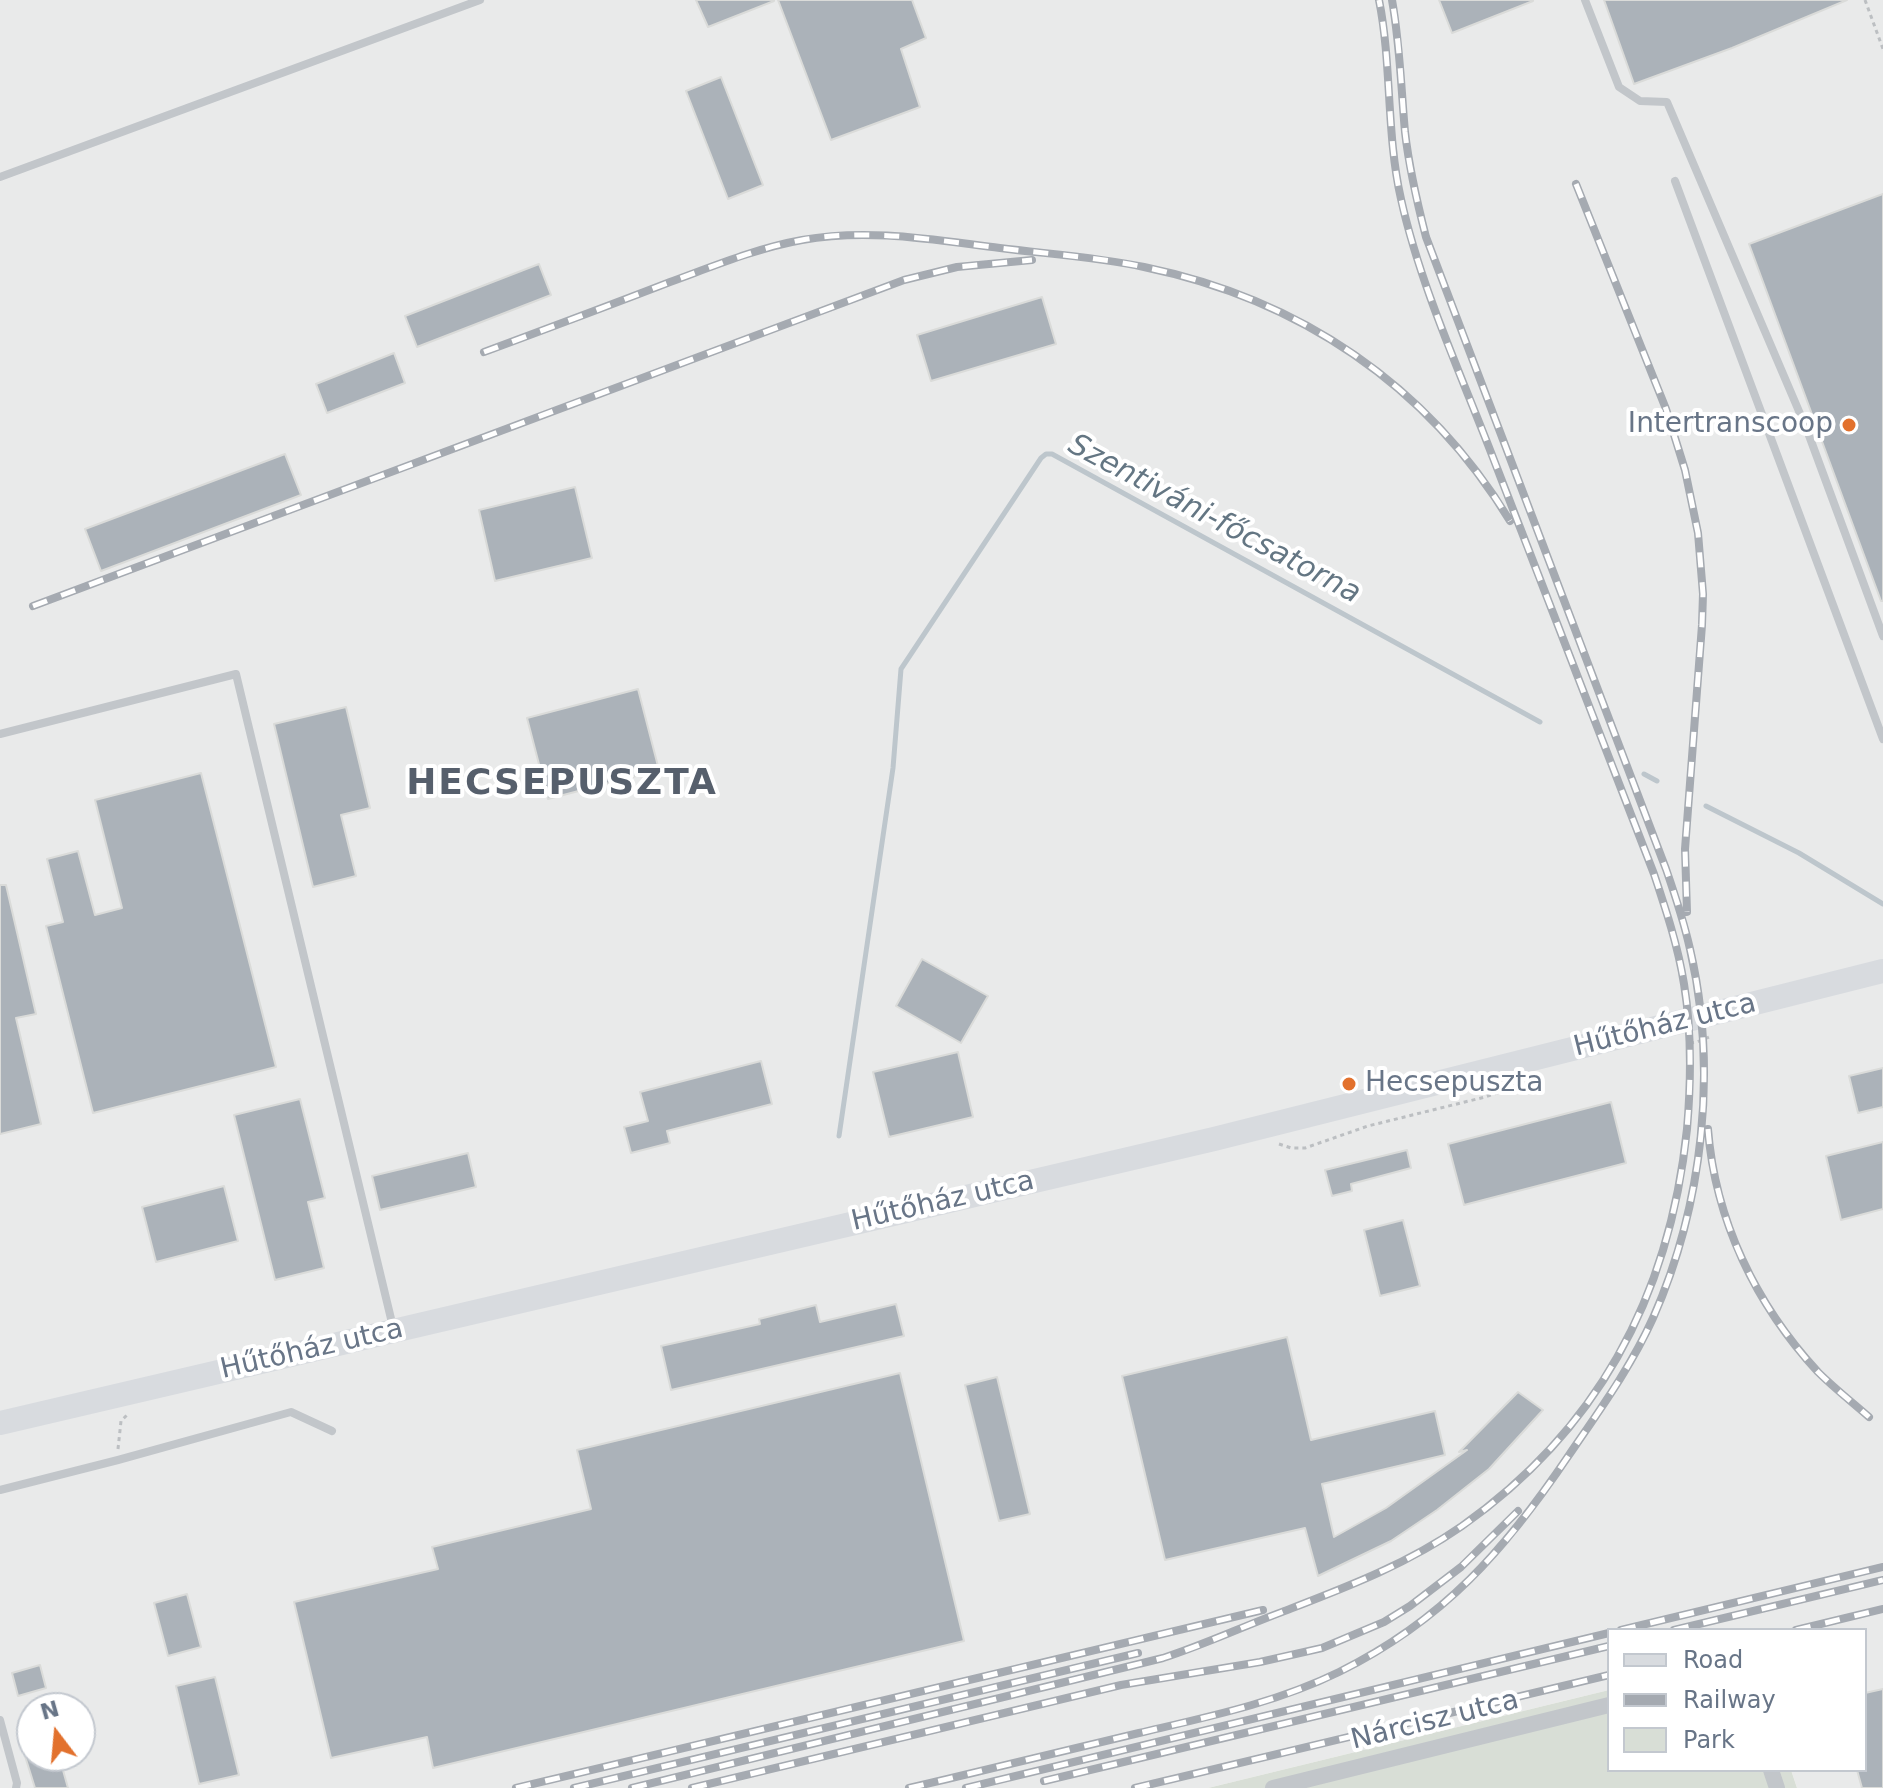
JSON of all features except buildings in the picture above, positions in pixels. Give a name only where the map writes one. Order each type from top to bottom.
[{"type":"street","name":"Hűtőház utca","points":[[0,1423],[1214,1139],[1883,971]]},
{"type":"street","name":"Nárcisz utca","points":[[1273,1788],[1607,1705]]},
{"type":"lane","points":[[0,177],[480,0]]},
{"type":"lane","points":[[1585,0],[1619,87],[1640,101],[1667,102],[1807,430],[1883,636]]},
{"type":"lane","points":[[1675,181],[1883,739]]},
{"type":"lane","points":[[0,734],[236,674],[394,1331]]},
{"type":"lane","points":[[0,1490],[291,1412],[332,1431]]},
{"type":"lane","points":[[0,1720],[16,1788]]},
{"type":"path","points":[[1865,0],[1883,49]]},
{"type":"shaded area","points":[[0,0],[1883,0],[1883,1788],[1797,1788],[1792,1772],[1867,1772],[1867,1628],[1607,1628],[1607,1690],[1208,1788],[0,1788]]},
{"type":"green space","points":[[1607,1690],[1607,1772],[1792,1772],[1797,1788],[1208,1788]]},
{"type":"waterway","name":"Szentiváni-főcsatorna","points":[[839,1136],[893,768],[901,669],[1046,454],[1052,454],[1540,722]]},
{"type":"waterway","name":"Szentiváni-főcsatorna","points":[[1644,774],[1657,781]]},
{"type":"waterway","name":"Szentiváni-főcsatorna","points":[[1706,806],[1799,853],[1883,904]]},
{"type":"railway","points":[[632,1788],[1163,1658],[1397,1564],[1462,1526],[1510,1488],[1552,1447],[1588,1402],[1619,1353],[1644,1302],[1664,1247],[1678,1189],[1687,1129],[1690,1039],[1681,970],[1654,874],[1419,264],[1396,174],[1379,0]]},
{"type":"railway","points":[[909,1788],[1266,1701],[1339,1672],[1410,1630],[1441,1606],[1496,1552],[1592,1422],[1625,1371],[1653,1318],[1684,1230],[1701,1136],[1704,1089],[1698,995],[1688,939],[1666,869],[1426,237],[1407,145],[1392,0]]},
{"type":"railway","points":[[1576,184],[1666,409],[1685,470],[1698,533],[1703,594],[1685,849],[1687,912]]},
{"type":"railway","points":[[484,352],[736,258],[802,240],[852,235],[901,236],[1126,264],[1201,281],[1255,301],[1306,325],[1354,355],[1399,389],[1440,428],[1477,472],[1510,521]]},
{"type":"railway","points":[[33,606],[904,280],[957,267],[1032,260]]},
{"type":"railway","points":[[1708,1129],[1719,1196],[1742,1260],[1758,1290],[1776,1319],[1818,1372],[1869,1417]]},
{"type":"railway","points":[[692,1788],[1121,1685],[1260,1662],[1322,1648],[1384,1622],[1410,1606],[1461,1567],[1518,1511]]},
{"type":"railway","points":[[1629,1628],[1883,1567]]},
{"type":"railway","points":[[1682,1628],[1883,1580]]},
{"type":"railway","points":[[1804,1628],[1883,1609]]},
{"type":"railway","points":[[516,1788],[1263,1610]]},
{"type":"railway","points":[[966,1788],[1607,1633]]},
{"type":"railway","points":[[1044,1781],[1607,1646]]},
{"type":"railway","points":[[574,1788],[1138,1653]]},
{"type":"railway","points":[[1135,1788],[1607,1675]]},
{"type":"place","name":"Intertranscoop","points":[[1849,425]]},
{"type":"place","name":"Hecsepuszta","points":[[1349,1084]]},
{"type":"district","name":"HECSEPUSZTA","points":[[562,785]]}]
